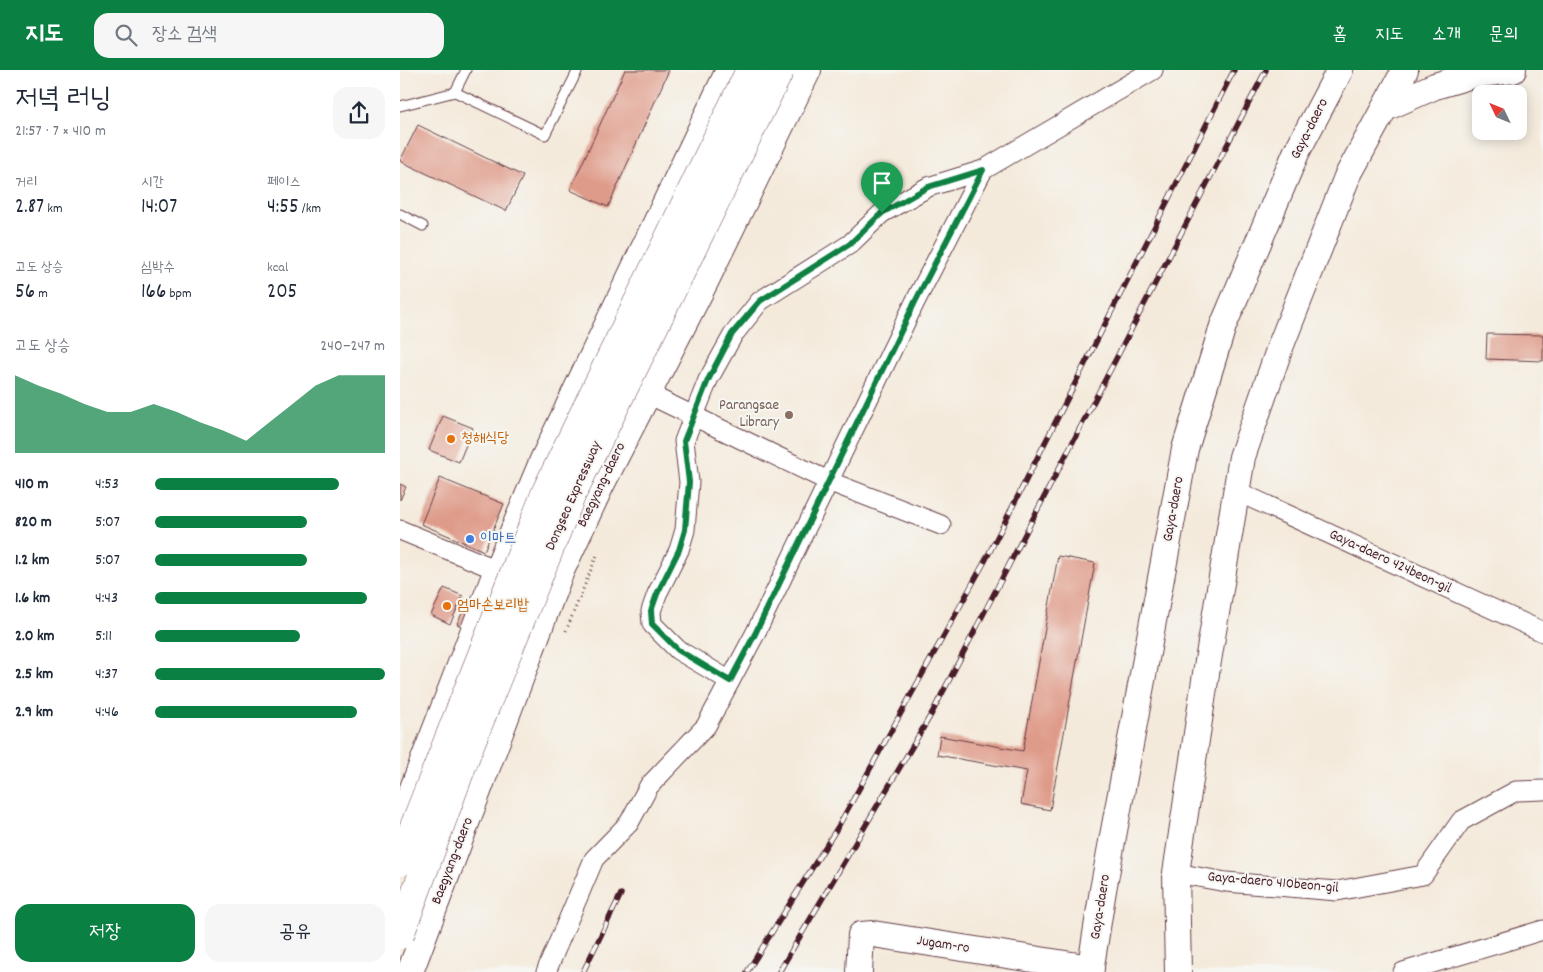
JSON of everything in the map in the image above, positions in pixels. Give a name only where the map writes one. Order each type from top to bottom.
[{"type":"highway","name":"Dongseo Expressway","points":[[400,862],[547,489],[750,70]]},
{"type":"highway","name":"Dongseo Expressway","points":[[400,936],[468,750],[572,494],[780,70]]},
{"type":"main road","points":[[400,822],[497,570],[543,460],[730,70]]},
{"type":"main road","name":"Baegyang-daero","points":[[410,972],[560,573],[601,485],[706,280],[808,70]]},
{"type":"main road","name":"Gaya-daero","points":[[1090,970],[1103,890],[1186,449],[1223,326],[1296,153],[1340,70]]},
{"type":"main road","points":[[1178,972],[1176,872],[1242,457],[1279,350],[1348,177],[1405,70]]},
{"type":"main road","points":[[1385,108],[1435,86],[1472,75],[1513,70]]},
{"type":"main road","name":"Jugam-ro","points":[[859,972],[861,935],[873,934],[1090,970]]},
{"type":"street","points":[[730,681],[678,650],[652,624],[651,611],[657,594],[679,550],[685,530],[689,482],[684,441],[708,380],[732,334],[760,301],[850,244],[882,213],[928,187],[983,170],[1153,70]]},
{"type":"street","points":[[546,972],[594,859],[629,823],[649,786],[706,726],[755,634],[915,302],[983,170]]},
{"type":"street","points":[[648,394],[828,481],[941,525]]},
{"type":"street","name":"Gaya-daero 424beon-gil","points":[[1236,492],[1543,632]]},
{"type":"street","points":[[400,530],[552,593]]},
{"type":"street","name":"Gaya-daero 410beon-gil","points":[[1176,872],[1226,882],[1337,891],[1423,876],[1461,821],[1516,791],[1543,790]]},
{"type":"street","points":[[1403,972],[1543,930]]},
{"type":"lane","points":[[455,92],[466,70]]},
{"type":"lane","points":[[400,105],[455,92],[545,135],[578,70]]},
{"type":"lane","points":[[400,214],[423,226]]},
{"type":"building","points":[[625,70],[669,70],[608,207],[570,190]]},
{"type":"building","points":[[418,125],[523,176],[506,211],[400,161]]},
{"type":"building","points":[[1487,334],[1543,335],[1543,361],[1486,359]]},
{"type":"building","name":"청해식당","points":[[443,416],[473,428],[459,462],[429,450]]},
{"type":"building","points":[[440,478],[504,504],[484,551],[421,524]]},
{"type":"building","points":[[400,484],[406,487],[400,500]]},
{"type":"building","points":[[1058,556],[1095,563],[1050,810],[1021,804],[1027,771],[937,755],[940,736],[1023,751]]},
{"type":"building","name":"엄마손보리밥","points":[[444,588],[463,596],[450,624],[431,615]]},
{"type":"building","points":[[469,598],[480,602],[468,629],[457,624]]},
{"type":"railway","points":[[747,972],[839,825],[985,561],[1234,70]]},
{"type":"railway","points":[[779,972],[932,713],[1266,70]]},
{"type":"railway","points":[[583,972],[621,894]]},
{"type":"place","name":"Parangsae Library","points":[[789,415]]},
{"type":"place","name":"청해식당","points":[[451,439]]},
{"type":"place","name":"이마트","points":[[470,539]]},
{"type":"place","name":"엄마손보리밥","points":[[447,606]]},
{"type":"route","points":[[983,170],[915,302],[755,634],[730,681],[678,650],[652,624],[651,611],[657,594],[679,550],[685,530],[689,482],[684,441],[708,380],[732,334],[760,301],[850,244],[882,213],[928,187],[983,170]]}]
